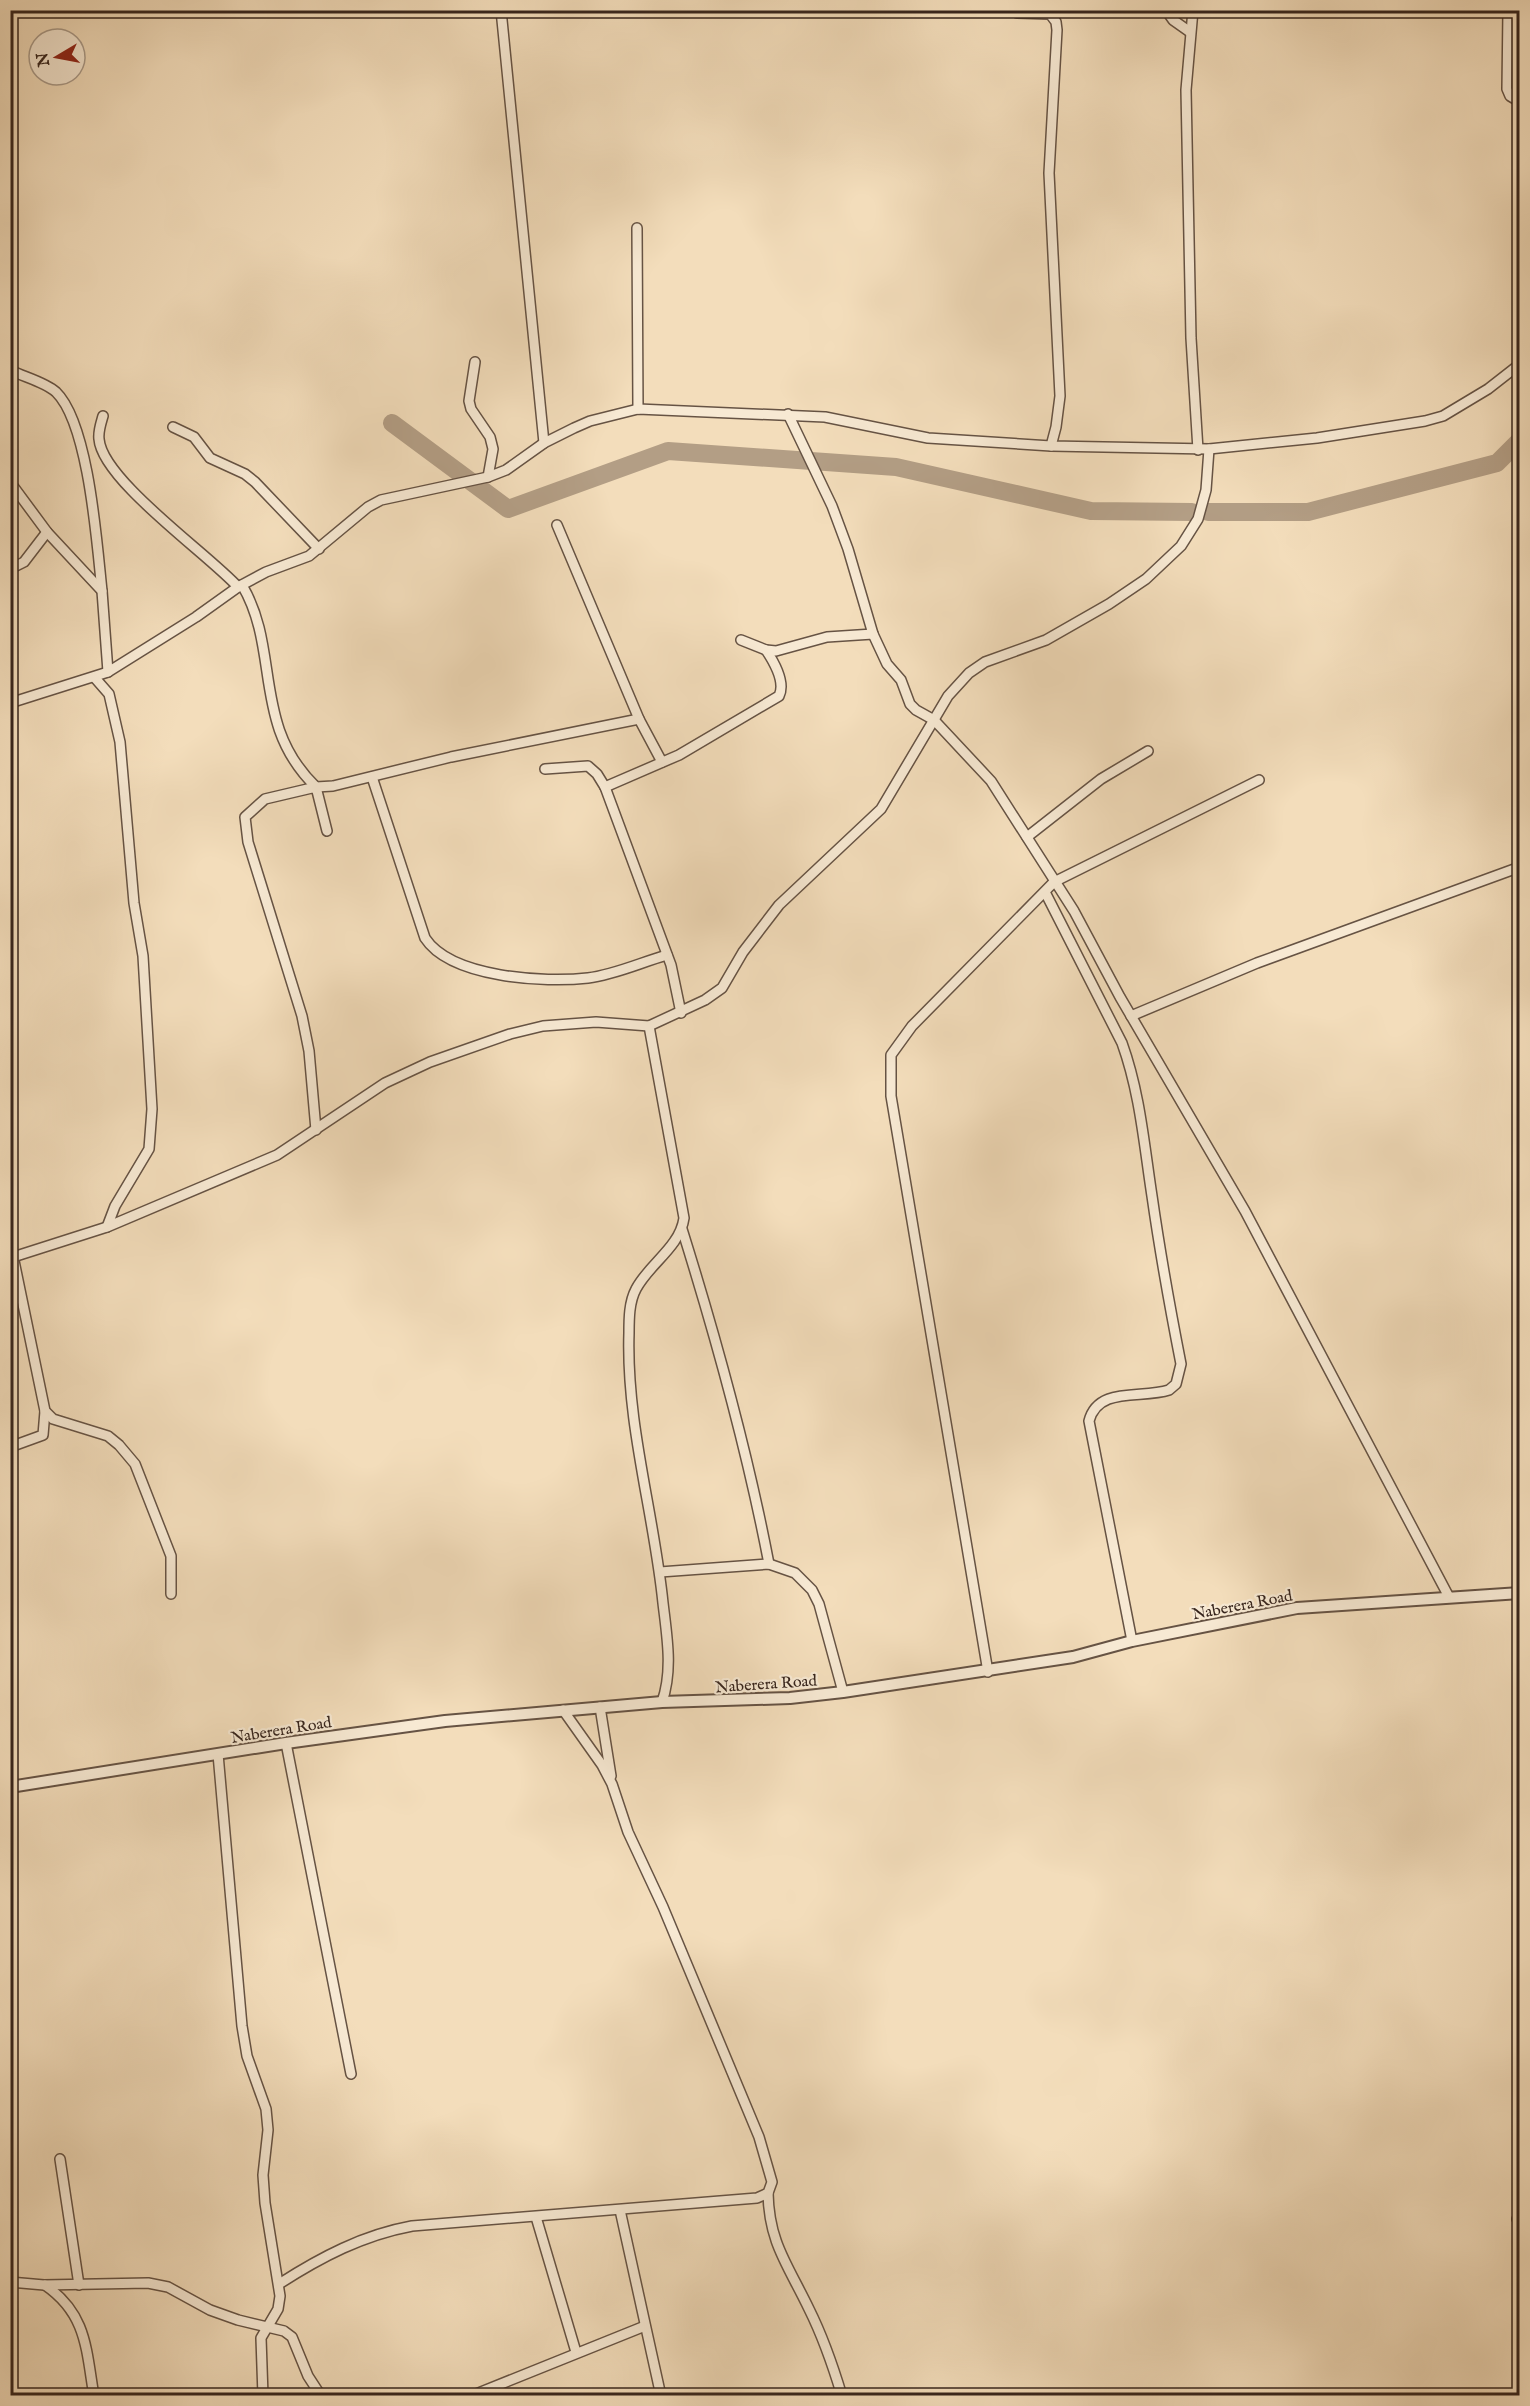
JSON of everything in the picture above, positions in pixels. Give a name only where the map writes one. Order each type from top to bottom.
[{"type":"street","points":[[501,10],[544,443]]},
{"type":"street","points":[[1166,10],[1173,20],[1190,32]]},
{"type":"street","points":[[1193,10],[1186,90],[1189,236],[1198,450]]},
{"type":"street","points":[[1508,10],[1507,89],[1510,96],[1520,102]]},
{"type":"street","points":[[1017,14],[1050,14],[1056,22],[1057,30],[1049,172],[1053,307],[1060,396],[1051,446]]},
{"type":"street","points":[[637,228],[638,409]]},
{"type":"street","points":[[475,362],[469,401],[471,409],[484,424],[492,443],[494,459],[488,477]]},
{"type":"street","points":[[10,703],[108,672],[177,630],[240,586],[319,549],[368,507],[381,500],[488,477],[518,463],[544,443],[590,421],[638,409],[711,414],[788,414],[825,417],[928,438],[1051,446],[1198,450],[1317,438],[1425,422],[1443,416],[1488,388],[1520,364]]},
{"type":"street","points":[[10,370],[55,391],[73,421],[86,476],[102,591],[108,672]]},
{"type":"street","points":[[788,414],[832,506],[848,549],[873,634],[887,664],[901,680],[910,704],[923,715],[934,720],[991,781],[1074,911],[1131,1016],[1245,1212],[1449,1597]]},
{"type":"street","points":[[103,416],[99,430],[100,446],[118,474],[156,513],[240,586],[251,600],[259,628],[267,686],[278,728],[294,758],[316,787],[327,831]]},
{"type":"street","points":[[173,427],[194,437],[210,458],[245,474],[255,482],[319,549]]},
{"type":"street","points":[[10,1447],[43,1435],[46,1427],[45,1411],[12,1257],[107,1227],[277,1155],[398,1076],[510,1034],[574,1022],[649,1026],[681,1013],[722,988],[743,952],[779,905],[881,809],[934,720],[953,691],[969,673],[985,662],[1046,640],[1109,604],[1146,579],[1181,546],[1198,519],[1206,490],[1209,449]]},
{"type":"street","points":[[10,482],[47,532],[102,591]]},
{"type":"street","points":[[557,525],[639,719],[662,762]]},
{"type":"street","points":[[10,569],[24,562],[47,532]]},
{"type":"street","points":[[741,640],[766,650],[776,651],[849,634],[873,634]]},
{"type":"street","points":[[605,786],[718,735],[779,696],[781,686],[777,671],[766,650]]},
{"type":"street","points":[[94,678],[109,694],[119,734],[134,903],[143,956],[152,1109],[149,1149],[114,1206],[107,1227]]},
{"type":"street","points":[[316,1130],[309,1051],[302,1016],[248,842],[244,822],[247,812],[265,799],[372,777],[451,757],[639,719]]},
{"type":"street","points":[[1027,837],[1101,779],[1148,751]]},
{"type":"street","points":[[545,769],[588,766],[605,786],[676,979],[681,1013]]},
{"type":"street","points":[[372,777],[425,939],[436,952],[495,976],[564,979],[594,977],[667,955]]},
{"type":"street","points":[[988,1672],[891,1095],[891,1055],[912,1026],[1054,882],[1259,780]]},
{"type":"street","points":[[1131,1016],[1257,963],[1520,867]]},
{"type":"street","points":[[1045,892],[1122,1043],[1131,1067],[1137,1088],[1152,1198],[1181,1364],[1176,1384],[1168,1389],[1106,1399],[1092,1410],[1089,1422],[1132,1641]]},
{"type":"street","points":[[649,1026],[682,1203],[682,1229],[715,1335],[750,1464],[769,1564]]},
{"type":"street","points":[[662,1702],[669,1671],[660,1572],[630,1402],[630,1311],[636,1288],[682,1229]]},
{"type":"street","points":[[45,1411],[53,1419],[108,1436],[135,1464],[145,1484],[173,1563],[171,1594]]},
{"type":"street","points":[[660,1572],[769,1564],[795,1573],[812,1590],[828,1632],[843,1692]]},
{"type":"street","name":"Naberera Road","points":[[10,1787],[286,1743],[445,1721],[662,1702],[790,1698],[988,1672],[1073,1657],[1132,1641],[1297,1608],[1520,1593]]},
{"type":"street","points":[[600,1707],[612,1784]]},
{"type":"street","points":[[563,1710],[602,1765],[612,1784],[628,1832],[663,1907],[759,2137],[772,2177],[768,2193],[769,2218],[775,2241],[814,2320],[842,2396]]},
{"type":"street","points":[[286,1743],[351,2074]]},
{"type":"street","points":[[218,1754],[242,2026],[247,2056],[266,2109],[268,2130],[263,2175],[265,2203],[279,2284],[278,2309],[266,2325],[260,2348],[263,2396]]},
{"type":"street","points":[[60,2159],[79,2285]]},
{"type":"street","points":[[279,2284],[311,2264],[382,2232],[412,2226],[757,2198],[768,2193]]},
{"type":"street","points":[[620,2210],[661,2396]]},
{"type":"street","points":[[537,2217],[576,2352]]},
{"type":"street","points":[[10,2282],[79,2285],[148,2283],[168,2287],[210,2310],[238,2320],[284,2331],[292,2337],[308,2376],[321,2396]]},
{"type":"street","points":[[44,2284],[63,2297],[74,2310],[82,2333],[94,2396]]},
{"type":"street","points":[[471,2396],[645,2326]]},
{"type":"waterway","points":[[392,423],[508,509],[668,451],[896,467],[1091,511],[1192,512]]},
{"type":"waterway","points":[[1208,512],[1308,512],[1497,463],[1520,440]]}]
